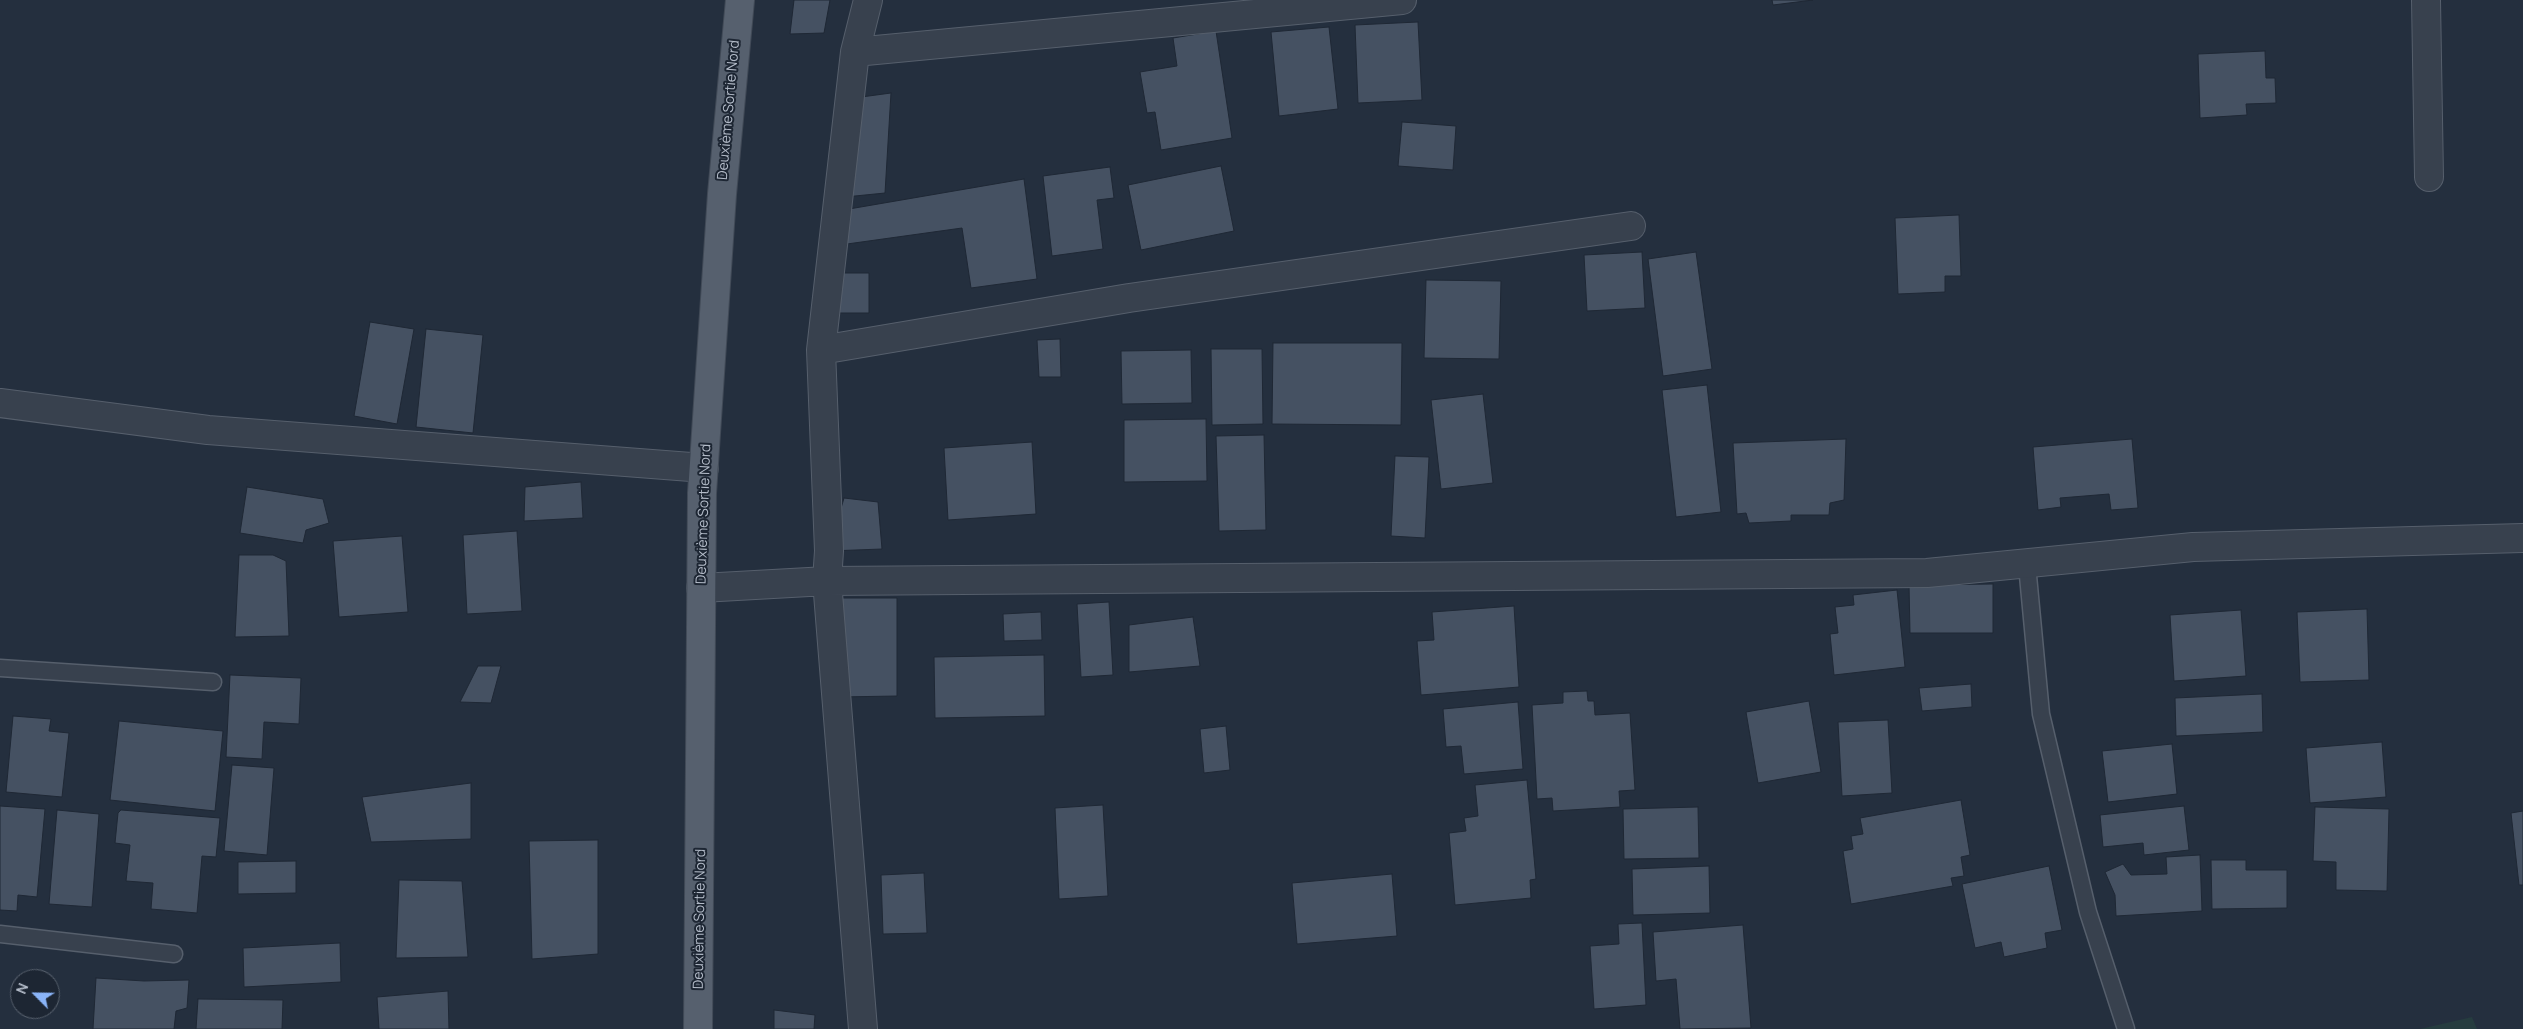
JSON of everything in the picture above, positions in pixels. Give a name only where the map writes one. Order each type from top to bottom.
[{"type":"main road","name":"Deuxième Sortie Nord","points":[[698,1029],[702,729],[701,588],[704,468],[722,194],[740,0]]},
{"type":"street","points":[[863,1029],[827,581],[829,551],[821,350],[855,52],[868,0]]},
{"type":"street","points":[[855,52],[1402,0]]},
{"type":"street","points":[[2426,0],[2429,177]]},
{"type":"street","points":[[821,350],[1128,298],[1631,226]]},
{"type":"street","points":[[0,403],[208,430],[704,468]]},
{"type":"street","points":[[701,588],[827,581],[1927,573],[2027,565],[2193,547],[2523,538]]},
{"type":"lane","points":[[2027,565],[2041,714],[2088,912],[2126,1029]]},
{"type":"lane","points":[[0,668],[213,682]]},
{"type":"lane","points":[[0,934],[174,954]]},
{"type":"green space","points":[[2472,1017],[2477,1029],[2420,1029]]},
{"type":"building","points":[[794,0],[830,0],[824,33],[790,34]]},
{"type":"building","points":[[1772,0],[1813,0],[1773,5]]},
{"type":"building","points":[[1418,22],[1422,100],[1358,103],[1355,25]]},
{"type":"building","points":[[1329,27],[1338,109],[1279,116],[1271,32]]},
{"type":"building","points":[[1216,31],[1232,138],[1161,150],[1155,112],[1147,113],[1140,72],[1177,66],[1173,38]]},
{"type":"building","points":[[2265,51],[2266,78],[2275,78],[2276,103],[2246,104],[2247,115],[2200,118],[2198,54]]},
{"type":"building","points":[[891,93],[885,193],[845,197],[854,98]]},
{"type":"building","points":[[1402,122],[1456,126],[1453,170],[1398,166]]},
{"type":"building","points":[[1221,166],[1234,231],[1141,250],[1128,185]]},
{"type":"building","points":[[1110,167],[1114,198],[1097,200],[1103,249],[1052,256],[1043,176]]},
{"type":"building","points":[[1024,179],[1037,279],[971,288],[962,228],[847,244],[849,209]]},
{"type":"building","points":[[1959,215],[1961,276],[1945,276],[1945,292],[1898,294],[1895,218]]},
{"type":"building","points":[[1642,252],[1645,308],[1587,311],[1584,255]]},
{"type":"building","points":[[1696,252],[1712,369],[1663,376],[1648,259]]},
{"type":"building","points":[[837,273],[869,273],[869,313],[838,313]]},
{"type":"building","points":[[1426,280],[1501,281],[1499,359],[1424,358]]},
{"type":"building","points":[[370,322],[414,329],[397,424],[354,416]]},
{"type":"building","points":[[426,329],[483,335],[473,433],[416,427]]},
{"type":"building","points":[[1060,339],[1061,377],[1039,377],[1037,340]]},
{"type":"building","points":[[1273,343],[1402,343],[1401,425],[1272,424]]},
{"type":"building","points":[[1211,349],[1262,349],[1263,424],[1212,425]]},
{"type":"building","points":[[1191,350],[1192,403],[1122,404],[1121,351]]},
{"type":"building","points":[[1707,385],[1721,512],[1676,517],[1662,390]]},
{"type":"building","points":[[1483,394],[1493,483],[1441,489],[1431,400]]},
{"type":"building","points":[[1206,419],[1207,481],[1124,482],[1124,420]]},
{"type":"building","points":[[1264,435],[1266,530],[1219,531],[1216,436]]},
{"type":"building","points":[[1846,439],[1844,500],[1830,503],[1829,515],[1791,515],[1791,521],[1749,523],[1746,513],[1737,514],[1733,443]]},
{"type":"building","points":[[2132,439],[2138,508],[2111,510],[2109,494],[2060,498],[2061,507],[2038,510],[2033,447]]},
{"type":"building","points":[[1032,442],[1036,514],[948,520],[944,448]]},
{"type":"building","points":[[1395,456],[1429,457],[1425,538],[1391,536]]},
{"type":"building","points":[[581,482],[583,518],[524,521],[525,487]]},
{"type":"building","points":[[247,487],[323,499],[329,523],[306,530],[303,543],[240,533]]},
{"type":"building","points":[[844,498],[878,502],[882,549],[829,551]]},
{"type":"building","points":[[517,531],[522,611],[467,614],[463,535]]},
{"type":"building","points":[[402,536],[408,612],[339,617],[333,541]]},
{"type":"building","points":[[239,555],[273,555],[286,561],[289,636],[235,637]]},
{"type":"building","points":[[1993,584],[1993,633],[1910,633],[1909,585]]},
{"type":"building","points":[[1897,590],[1905,667],[1834,675],[1830,634],[1838,633],[1835,607],[1854,605],[1853,595]]},
{"type":"building","points":[[837,598],[897,598],[897,696],[838,697]]},
{"type":"building","points":[[1109,602],[1113,675],[1081,677],[1077,604]]},
{"type":"building","points":[[1514,606],[1519,687],[1421,695],[1417,641],[1434,640],[1432,612]]},
{"type":"building","points":[[2367,609],[2369,680],[2300,682],[2297,612]]},
{"type":"building","points":[[2241,610],[2246,676],[2174,681],[2170,615]]},
{"type":"building","points":[[1041,612],[1042,640],[1004,641],[1003,614]]},
{"type":"building","points":[[1193,617],[1200,666],[1129,672],[1129,625]]},
{"type":"building","points":[[1044,655],[1045,716],[935,718],[934,657]]},
{"type":"building","points":[[478,666],[501,666],[491,703],[460,702]]},
{"type":"building","points":[[230,675],[301,678],[299,724],[264,722],[262,759],[226,757]]},
{"type":"building","points":[[1971,684],[1972,707],[1922,711],[1919,688]]},
{"type":"building","points":[[1587,691],[1588,701],[1594,701],[1595,715],[1630,713],[1635,790],[1619,791],[1620,807],[1553,811],[1552,798],[1537,799],[1532,705],[1563,703],[1563,692]]},
{"type":"building","points":[[2262,694],[2263,732],[2176,736],[2175,698]]},
{"type":"building","points":[[1809,701],[1821,772],[1758,783],[1746,712]]},
{"type":"building","points":[[1518,702],[1523,769],[1464,774],[1461,746],[1446,747],[1443,709]]},
{"type":"building","points":[[13,716],[51,719],[49,731],[69,733],[62,797],[6,792]]},
{"type":"building","points":[[1888,720],[1892,793],[1842,796],[1838,722]]},
{"type":"building","points":[[119,721],[223,731],[215,811],[110,800]]},
{"type":"building","points":[[1226,726],[1230,770],[1204,773],[1200,729]]},
{"type":"building","points":[[2382,742],[2386,797],[2310,803],[2306,748]]},
{"type":"building","points":[[2172,744],[2177,794],[2108,802],[2102,751]]},
{"type":"building","points":[[232,765],[274,768],[267,855],[224,851]]},
{"type":"building","points":[[1527,780],[1536,879],[1530,880],[1531,898],[1455,905],[1449,833],[1466,831],[1464,818],[1478,816],[1475,785]]},
{"type":"building","points":[[471,783],[471,839],[371,842],[362,797]]},
{"type":"building","points":[[1961,800],[1970,855],[1961,857],[1964,876],[1951,878],[1953,886],[1851,904],[1843,851],[1853,849],[1851,836],[1863,834],[1860,818]]},
{"type":"building","points":[[1103,805],[1108,896],[1059,899],[1055,808]]},
{"type":"building","points":[[0,806],[45,809],[37,897],[18,895],[17,911],[0,910]]},
{"type":"building","points":[[2184,806],[2189,850],[2144,855],[2143,843],[2103,847],[2100,815]]},
{"type":"building","points":[[1698,807],[1699,858],[1624,859],[1623,809]]},
{"type":"building","points":[[2315,807],[2389,809],[2387,891],[2336,890],[2336,862],[2313,861]]},
{"type":"building","points":[[57,810],[99,814],[92,907],[49,904]]},
{"type":"building","points":[[121,810],[220,818],[216,857],[202,856],[197,913],[151,909],[153,883],[126,881],[130,845],[115,843],[118,813]]},
{"type":"building","points":[[2523,811],[2523,885],[2519,885],[2511,813]]},
{"type":"building","points":[[598,840],[598,954],[532,959],[529,841]]},
{"type":"building","points":[[2200,855],[2202,911],[2116,916],[2115,895],[2105,872],[2123,864],[2131,875],[2167,874],[2166,857]]},
{"type":"building","points":[[2211,860],[2246,860],[2246,870],[2287,870],[2287,908],[2212,909]]},
{"type":"building","points":[[296,861],[296,893],[238,894],[238,862]]},
{"type":"building","points":[[1709,866],[1710,913],[1633,915],[1632,869]]},
{"type":"building","points":[[2049,866],[2062,930],[2045,933],[2047,948],[2004,957],[2001,942],[1975,948],[1962,884]]},
{"type":"building","points":[[924,873],[927,933],[883,934],[881,875]]},
{"type":"building","points":[[1392,874],[1397,936],[1297,944],[1292,883]]},
{"type":"building","points":[[399,880],[462,881],[468,957],[396,958]]},
{"type":"building","points":[[1642,923],[1646,1005],[1594,1009],[1590,946],[1619,944],[1618,924]]},
{"type":"building","points":[[1743,925],[1751,1028],[1680,1029],[1676,979],[1656,981],[1653,932]]},
{"type":"building","points":[[340,943],[341,982],[244,987],[243,948]]},
{"type":"building","points":[[96,978],[144,981],[189,980],[187,1008],[176,1011],[174,1029],[93,1029]]},
{"type":"building","points":[[448,991],[449,1029],[379,1029],[377,997]]},
{"type":"building","points":[[198,999],[283,1000],[282,1029],[196,1029]]},
{"type":"building","points":[[774,1010],[815,1015],[814,1029],[774,1029]]}]
